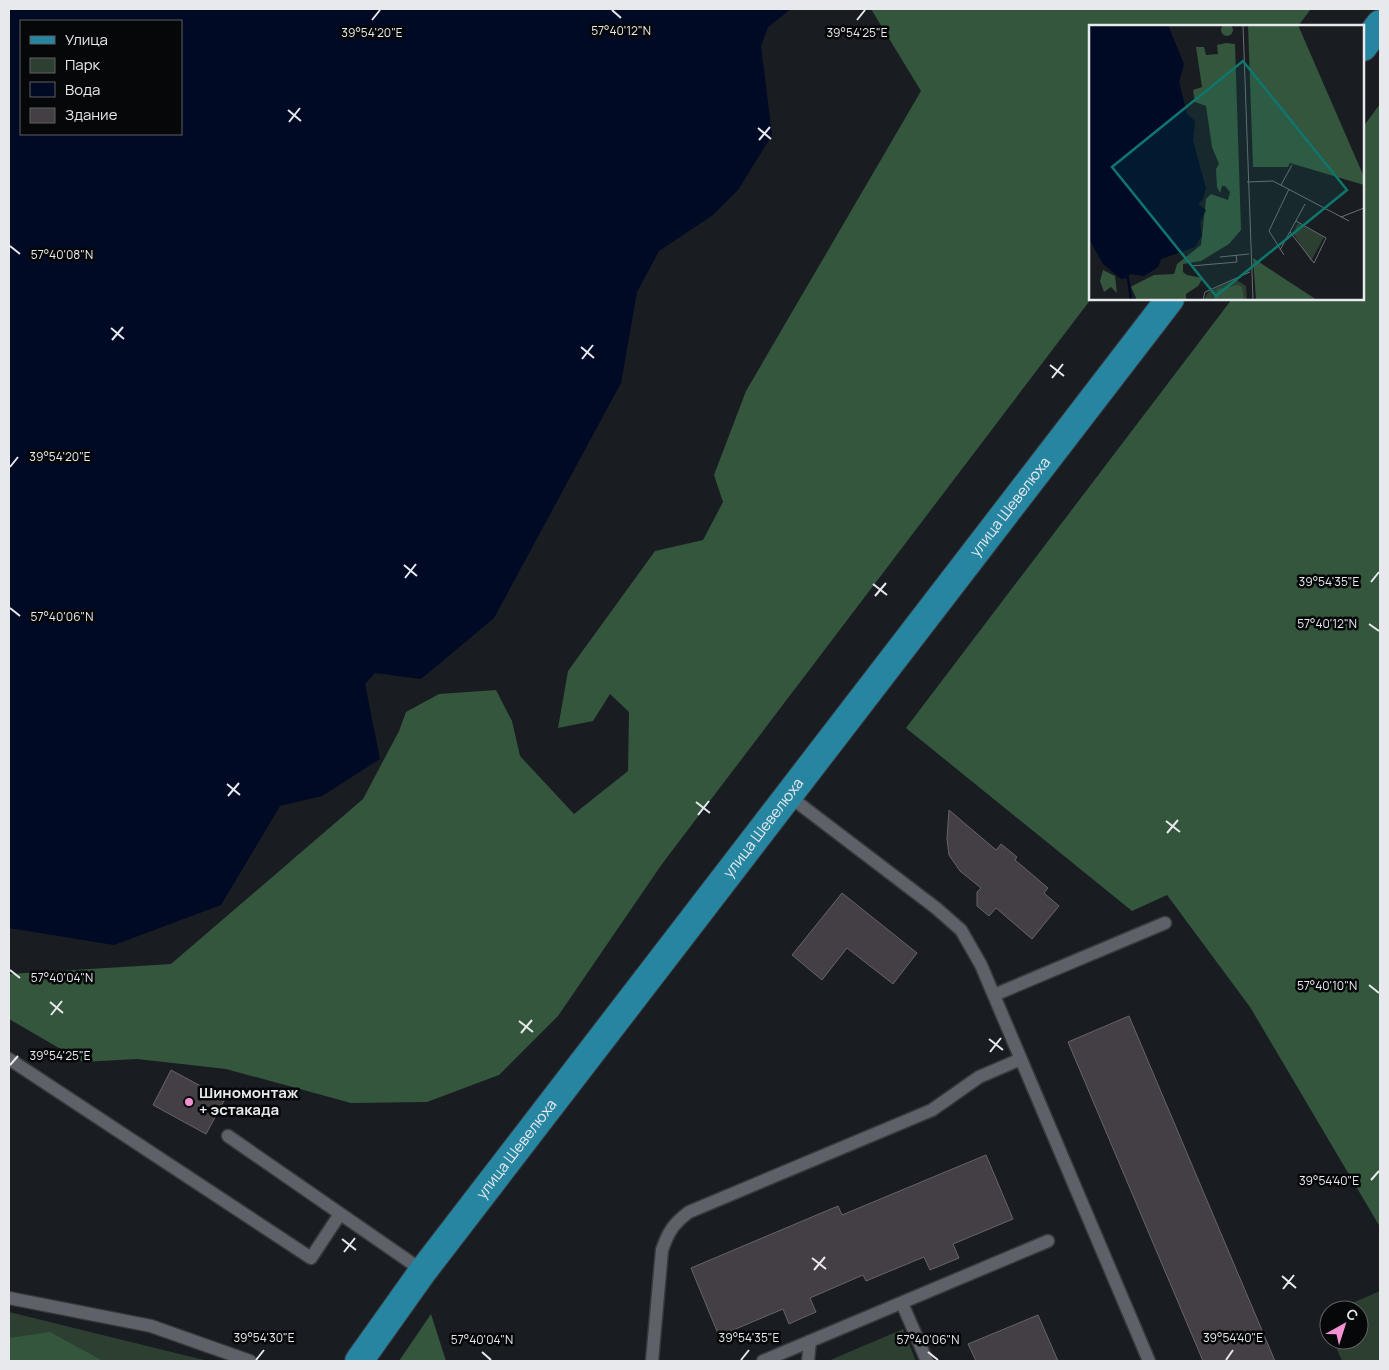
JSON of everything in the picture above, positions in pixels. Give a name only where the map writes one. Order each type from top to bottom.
[{"type":"main road","points":[[1364,46],[1380,24]]},
{"type":"main road","name":"улица Шевелюха","points":[[359,1361],[423,1271],[1169,300]]},
{"type":"lane","points":[[789,796],[936,908],[961,930],[982,965],[1149,1361]]},
{"type":"lane","points":[[994,995],[1165,923]]},
{"type":"lane","points":[[9,1059],[311,1258],[340,1214]]},
{"type":"lane","points":[[652,1361],[662,1250],[667,1234],[676,1221],[689,1212],[932,1110],[979,1077],[1021,1059]]},
{"type":"lane","points":[[228,1136],[423,1271]]},
{"type":"lane","points":[[763,1361],[1048,1241]]},
{"type":"lane","points":[[9,1298],[151,1326],[250,1361]]},
{"type":"lane","points":[[902,1303],[927,1361]]},
{"type":"lane","points":[[808,1361],[810,1341]]},
{"type":"green space","points":[[871,9],[1311,9],[1299,25],[1089,25],[1090,300],[662,864],[558,1016],[499,1075],[427,1102],[351,1103],[226,1069],[137,1059],[83,1062],[9,1019],[9,974],[171,964],[363,799],[399,731],[406,712],[439,694],[496,690],[512,721],[520,756],[574,814],[628,771],[629,712],[610,694],[593,721],[558,728],[568,671],[655,551],[703,540],[723,502],[714,475],[746,391],[921,91]]},
{"type":"green space","points":[[1380,104],[1380,1227],[1250,1007],[1167,895],[1132,911],[906,728],[1231,300],[1364,300],[1364,126]]},
{"type":"green space","points":[[1380,1291],[1380,1361],[1342,1361],[1337,1350],[1369,1350],[1369,1300],[1359,1300]]},
{"type":"green space","points":[[9,1312],[208,1361],[9,1361]]},
{"type":"green space","points":[[431,1314],[446,1361],[399,1361]]},
{"type":"green space","points":[[903,1329],[916,1361],[828,1361]]},
{"type":"green space","points":[[50,1332],[103,1361],[9,1361],[9,1338]]},
{"type":"water","points":[[9,9],[791,9],[768,27],[761,46],[772,135],[738,190],[713,215],[659,251],[637,292],[621,383],[494,618],[421,679],[375,673],[365,684],[380,759],[322,796],[280,806],[221,905],[114,945],[9,928]]},
{"type":"building","points":[[949,810],[996,850],[1001,844],[1017,857],[1015,860],[1048,888],[1044,893],[1059,906],[1032,939],[996,908],[989,916],[977,906],[977,892],[981,888],[960,871],[949,855],[947,839]]},
{"type":"building","points":[[842,893],[917,953],[893,984],[847,948],[822,980],[792,955]]},
{"type":"building","points":[[1129,1016],[1275,1361],[1203,1361],[1068,1042]]},
{"type":"building","name":"Шиномонтаж + эстакада","points":[[171,1070],[225,1099],[206,1134],[153,1105]]},
{"type":"building","points":[[986,1155],[1013,1219],[953,1244],[959,1258],[930,1270],[924,1257],[866,1281],[863,1275],[810,1298],[816,1312],[789,1324],[783,1309],[719,1336],[691,1268],[838,1206],[842,1215]]},
{"type":"building","points":[[1038,1315],[1058,1361],[976,1361],[968,1344]]},
{"type":"place","name":"Шиномонтаж + эстакада","points":[[189,1102]]}]
